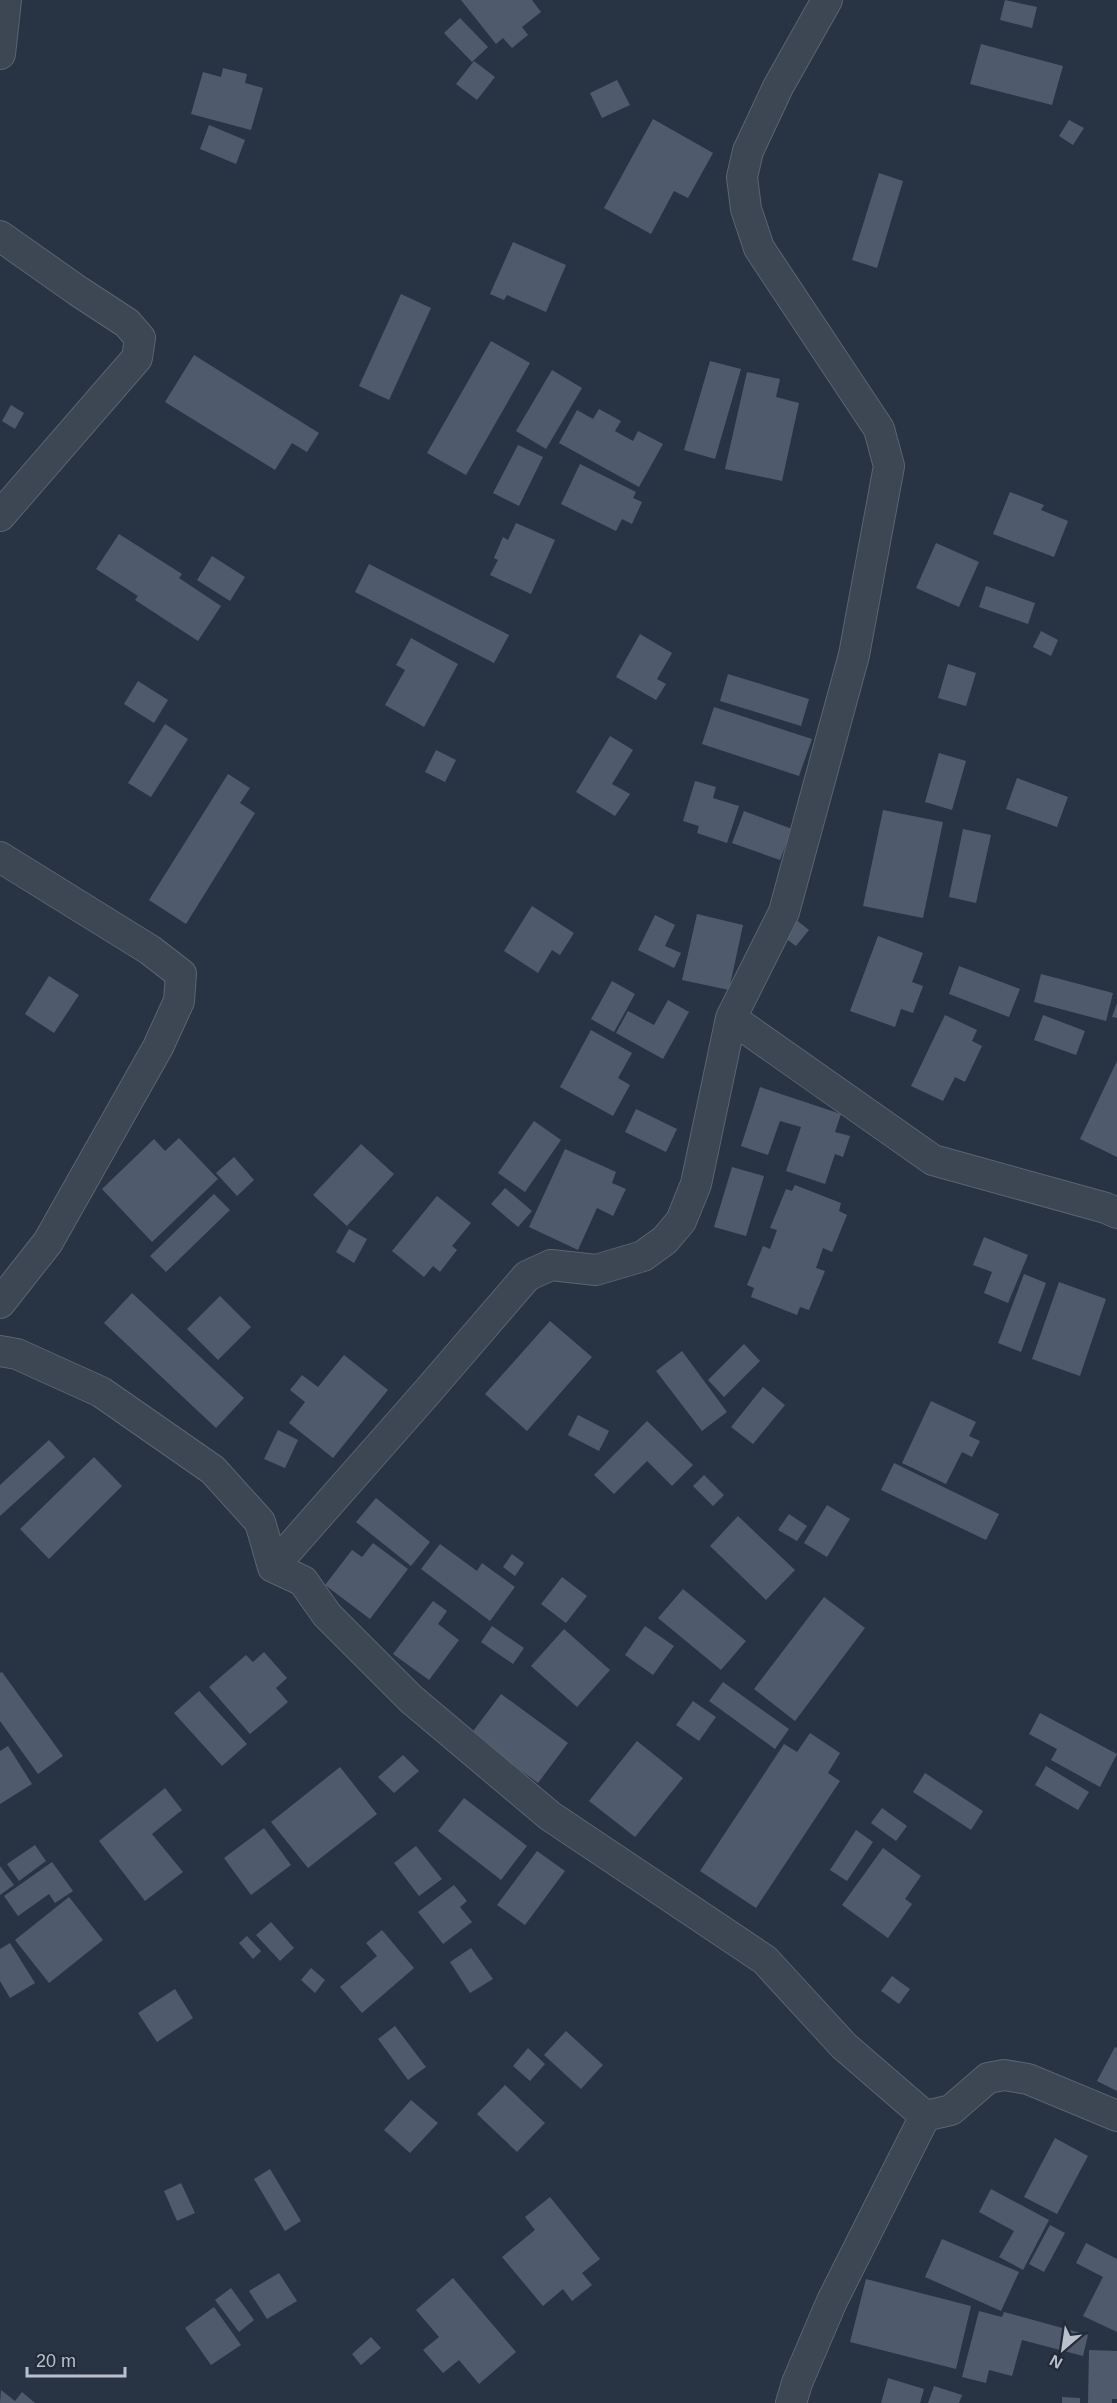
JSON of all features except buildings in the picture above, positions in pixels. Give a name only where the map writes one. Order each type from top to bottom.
[{"type":"street","points":[[0,54],[6,0]]},
{"type":"street","points":[[273,1567],[527,1276],[551,1265],[596,1270],[643,1256],[665,1240],[681,1221],[696,1184],[731,1018],[784,912],[854,655],[889,466],[879,429],[759,248],[746,209],[742,177],[748,151],[778,87],[827,0]]},
{"type":"street","points":[[0,236],[127,323],[140,338],[137,358],[0,516]]},
{"type":"street","points":[[0,857],[150,950],[181,974],[179,1001],[147,1066],[48,1242],[0,1303]]},
{"type":"street","points":[[731,1018],[933,1160],[1117,1213]]},
{"type":"street","points":[[0,1351],[17,1354],[101,1392],[213,1470],[260,1522],[273,1567],[303,1581],[327,1615],[411,1699],[550,1816],[765,1960],[844,2046],[925,2116]]},
{"type":"street","points":[[925,2116],[951,2110],[988,2078],[1004,2075],[1028,2079],[1117,2116]]},
{"type":"street","points":[[791,2403],[797,2383],[832,2301],[925,2116]]}]
